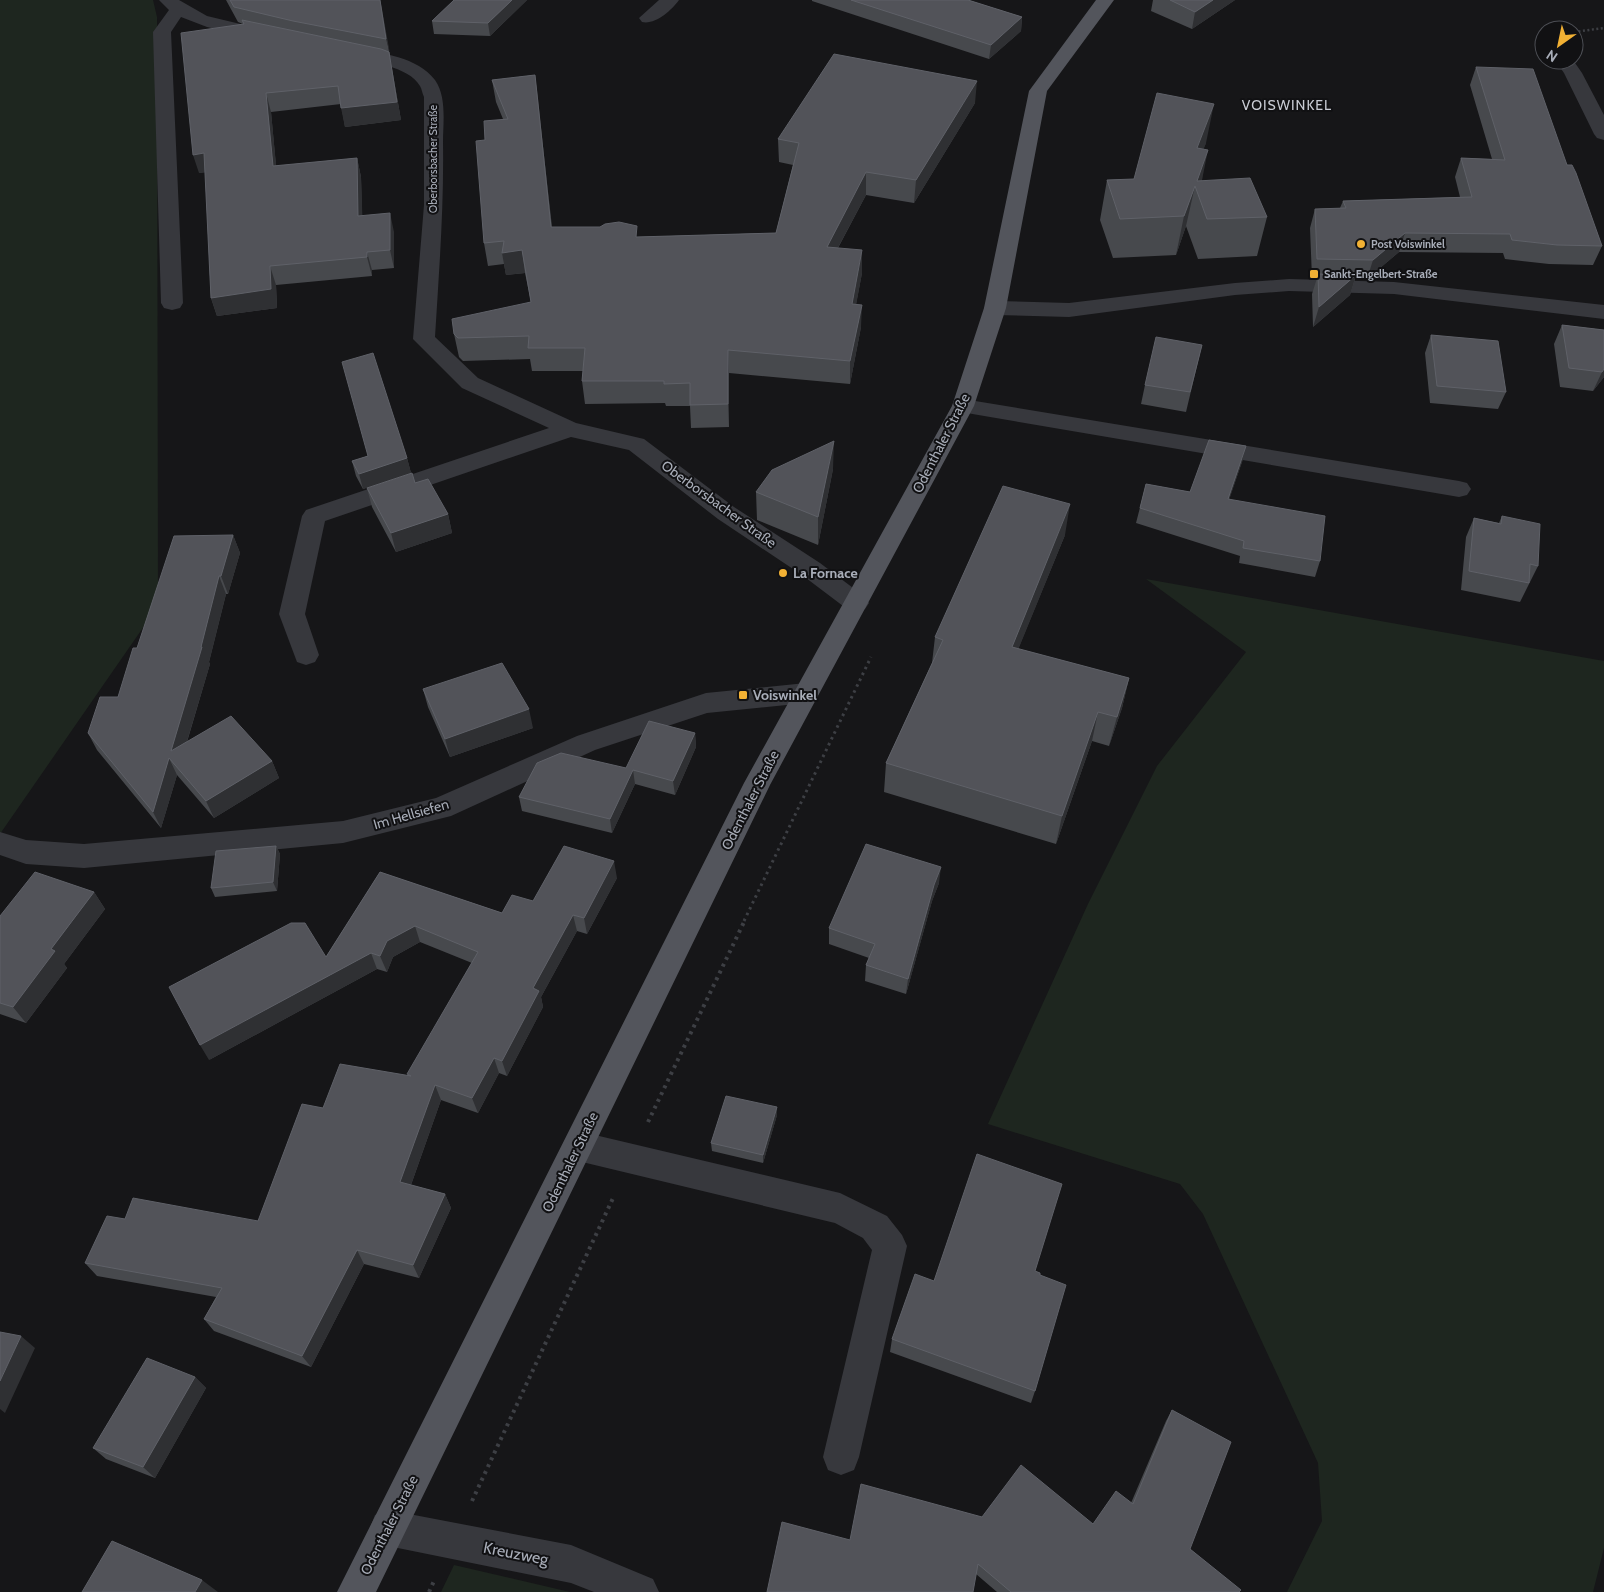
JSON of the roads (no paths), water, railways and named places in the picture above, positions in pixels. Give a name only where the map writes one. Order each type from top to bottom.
[{"type":"main road","name":"Odenthaler Straße","points":[[356,1592],[758,783],[963,406],[995,308],[1038,91],[1072,42],[1105,0]]},
{"type":"street","points":[[648,18],[670,0]]},
{"type":"street","points":[[172,303],[162,32],[173,4],[203,20],[287,40]]},
{"type":"street","name":"Oberborsbacher Straße","points":[[333,50],[390,61],[412,71],[427,82],[433,97],[434,205],[424,339],[470,383],[570,429],[636,444],[726,513],[811,569],[856,603]]},
{"type":"street","points":[[1571,70],[1604,134]]},
{"type":"street","points":[[995,308],[1069,310],[1235,289],[1289,285],[1394,288],[1604,312]]},
{"type":"street","points":[[963,406],[1459,489]]},
{"type":"street","points":[[306,655],[292,614],[314,516],[570,429]]},
{"type":"street","name":"Im Hellsiefen","points":[[0,843],[26,852],[84,856],[343,832],[441,808],[586,743],[706,703],[806,693]]},
{"type":"street","points":[[578,1146],[840,1209],[874,1227],[890,1246],[841,1457]]},
{"type":"street","name":"Kreuzweg","points":[[388,1528],[571,1564],[640,1592]]},
{"type":"place","name":"Post Voiswinkel","points":[[1361,244]]},
{"type":"place","name":"Sankt-Engelbert-Straße","points":[[1314,274]]},
{"type":"place","name":"La Fornace","points":[[783,573]]},
{"type":"place","name":"Voiswinkel","points":[[743,695]]},
{"type":"district","name":"VOISWINKEL","points":[[1287,105]]}]
